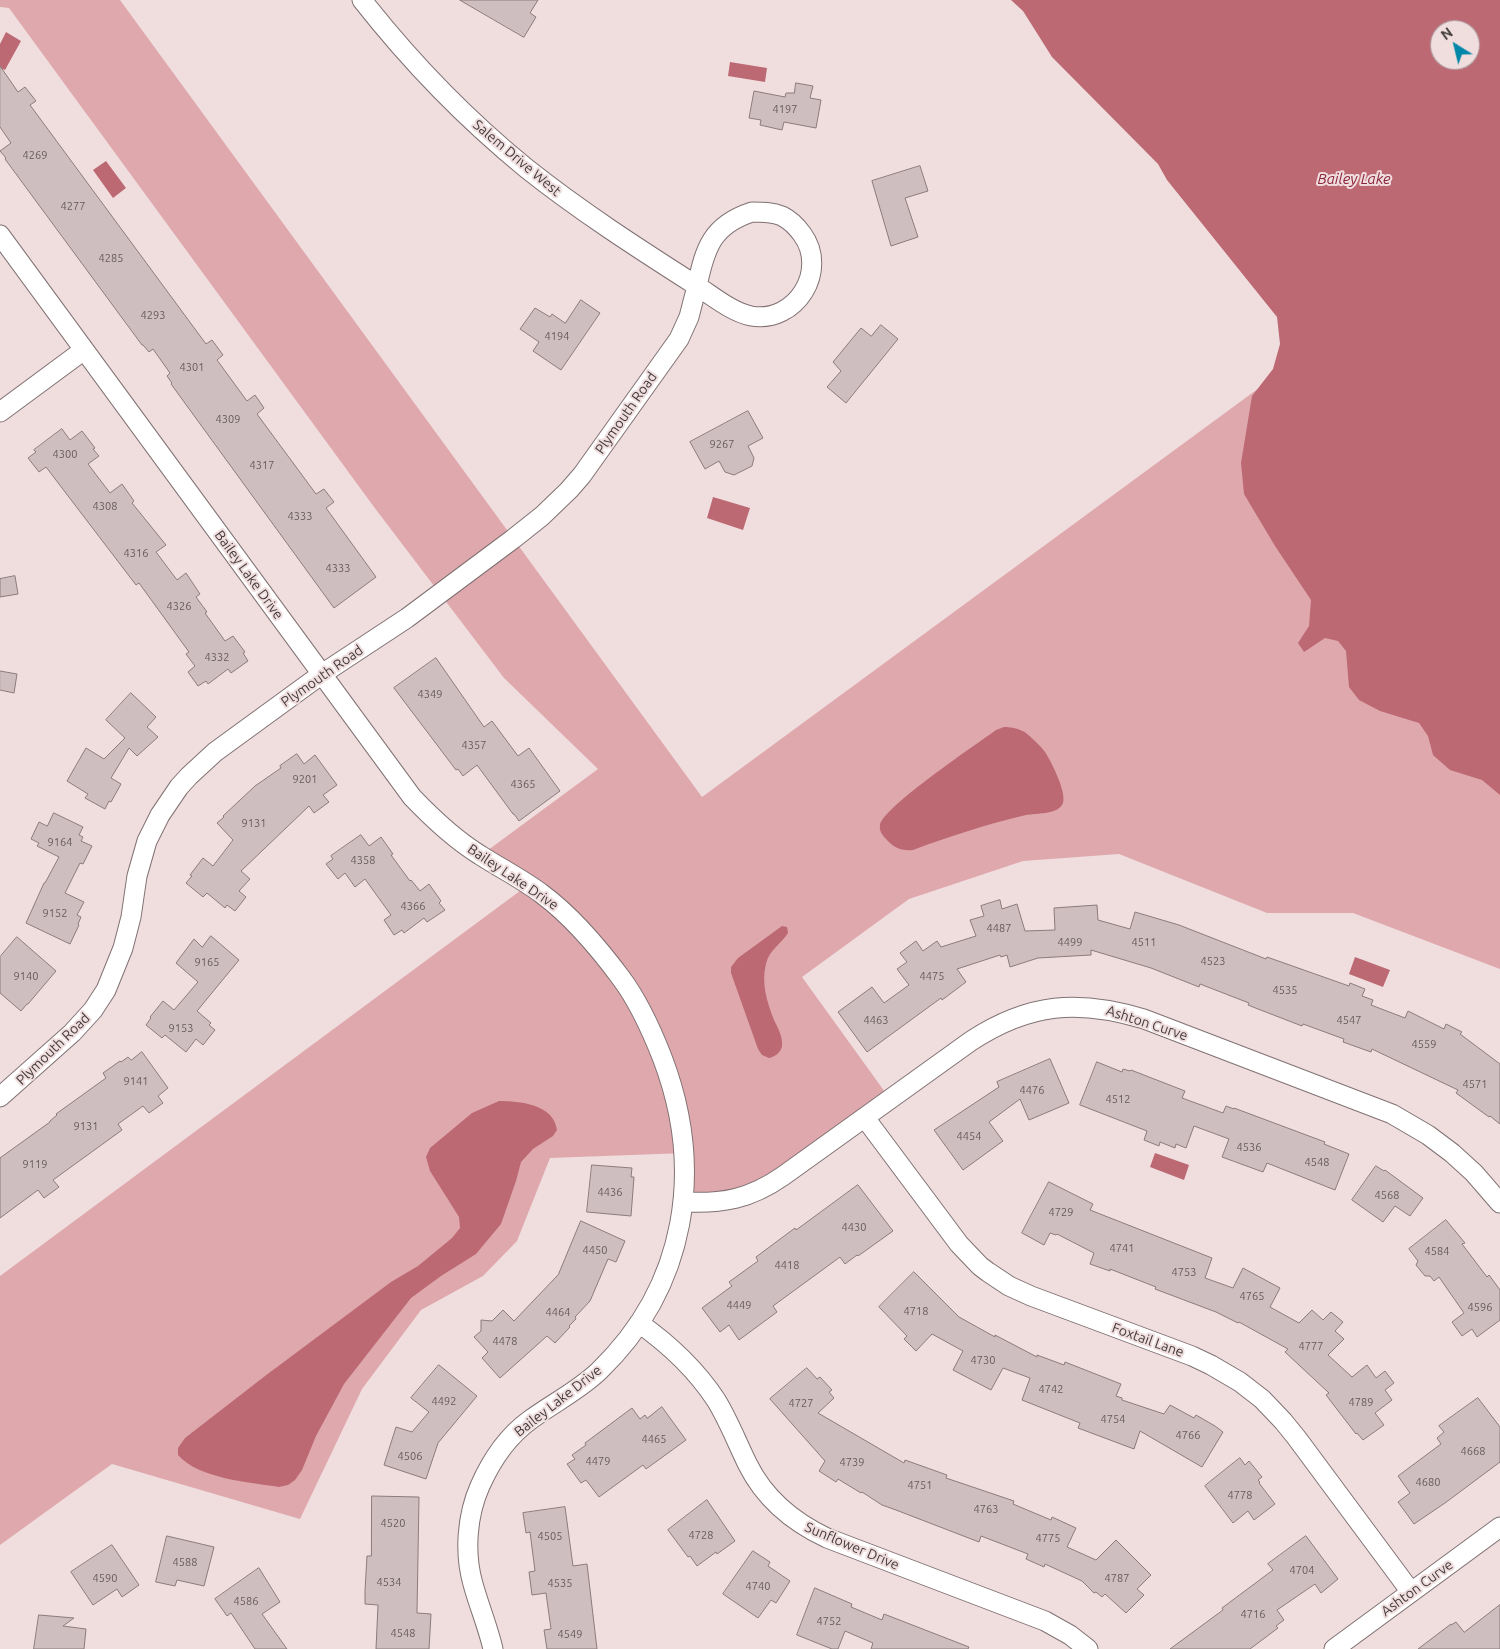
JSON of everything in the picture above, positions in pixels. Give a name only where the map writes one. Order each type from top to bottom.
[{"type":"street","name":"Salem Drive West","points":[[362,0],[393,39],[432,80],[479,127],[519,161],[588,214],[697,286],[736,311],[752,316],[768,316],[784,310],[798,300],[807,286],[812,270],[811,254],[806,239],[796,226],[783,217],[768,212],[752,212],[736,217],[724,226],[714,238],[706,254],[697,286]]},
{"type":"street","name":"Bailey Lake Drive","points":[[0,234],[406,789],[426,812],[451,835],[528,885],[568,915],[593,942],[623,980],[652,1033],[667,1069],[680,1114],[686,1174],[679,1225],[668,1266],[657,1292],[639,1323],[613,1357],[576,1391],[531,1420],[513,1435],[495,1458],[479,1487],[470,1518],[469,1560],[472,1581],[493,1649]]},
{"type":"street","name":"Plymouth Road","points":[[0,1097],[72,1034],[106,990],[124,948],[132,917],[137,876],[147,841],[160,815],[179,787],[215,752],[322,674],[385,634],[513,540],[569,490],[592,462],[679,338],[689,317],[697,286]]},
{"type":"street","points":[[0,412],[84,350]]},
{"type":"street","name":"Ashton Curve","points":[[683,1202],[719,1202],[742,1197],[763,1188],[783,1176],[971,1041],[1004,1022],[1027,1014],[1075,1007],[1115,1011],[1144,1020],[1392,1114],[1428,1135],[1452,1153],[1474,1173],[1500,1203]]},
{"type":"street","name":"Foxtail Lane","points":[[865,1118],[959,1244],[980,1266],[997,1279],[1031,1296],[1201,1360],[1229,1375],[1262,1399],[1292,1432],[1411,1592]]},
{"type":"street","name":"Sunflower Drive","points":[[639,1323],[670,1346],[700,1378],[726,1417],[755,1478],[773,1501],[795,1521],[827,1538],[1045,1621],[1070,1635],[1088,1649]]},
{"type":"street","name":"Ashton Curve","points":[[1334,1649],[1500,1526]]},
{"type":"shaded area","points":[[0,0],[120,0],[702,797],[1500,211],[1500,969],[1353,913],[1267,913],[1119,854],[1023,861],[909,899],[802,977],[890,1099],[774,1183],[683,1202],[685,1153],[550,1158],[517,1241],[483,1276],[421,1310],[362,1389],[300,1519],[112,1464],[0,1545],[0,1276],[528,885],[480,856],[598,769],[504,678],[374,507],[9,8],[0,7]]},
{"type":"water","name":"Bailey Lake","points":[[1011,0],[1500,0],[1500,795],[1482,780],[1450,770],[1433,755],[1428,736],[1419,723],[1380,711],[1359,700],[1349,687],[1346,651],[1338,641],[1325,638],[1304,652],[1298,643],[1309,626],[1311,600],[1275,546],[1244,494],[1241,463],[1252,396],[1273,369],[1280,344],[1277,317],[1167,180],[1158,164],[1052,57],[1023,11]]},
{"type":"water","points":[[6,32],[21,41],[5,70],[0,68],[0,44]]},
{"type":"water","points":[[730,62],[767,68],[765,82],[728,76]]},
{"type":"water","points":[[106,161],[126,188],[113,198],[93,170]]},
{"type":"water","points":[[713,497],[750,508],[743,530],[707,518]]},
{"type":"water","points":[[1004,727],[1016,728],[1026,733],[1045,752],[1055,770],[1063,794],[1064,801],[1059,808],[1050,812],[1026,815],[983,826],[913,850],[895,847],[883,836],[880,825],[885,816],[897,805],[952,761],[996,730]]},
{"type":"water","points":[[782,926],[787,927],[788,933],[772,951],[768,959],[764,978],[767,999],[782,1043],[779,1052],[769,1058],[762,1055],[758,1049],[731,973],[731,967],[738,958]]},
{"type":"water","points":[[1355,957],[1390,970],[1383,987],[1349,974]]},
{"type":"water","points":[[499,1101],[525,1103],[543,1109],[554,1121],[557,1130],[553,1136],[533,1149],[521,1162],[501,1224],[476,1254],[411,1298],[344,1384],[316,1436],[302,1470],[295,1480],[288,1485],[279,1487],[239,1481],[211,1474],[187,1463],[178,1455],[178,1448],[185,1438],[391,1282],[418,1266],[452,1238],[460,1228],[459,1217],[430,1171],[426,1157],[430,1148],[472,1113]]},
{"type":"water","points":[[1155,1153],[1189,1165],[1184,1180],[1150,1167]]},
{"type":"building","points":[[460,0],[538,0],[530,13],[536,17],[524,37]]},
{"type":"building","points":[[0,66],[18,92],[25,87],[36,101],[30,105],[206,344],[212,340],[223,355],[217,360],[247,401],[255,395],[264,408],[257,414],[316,494],[324,489],[334,502],[326,508],[376,577],[334,608],[171,384],[167,376],[170,373],[153,349],[149,352],[142,345],[0,151],[11,143],[0,127]]},
{"type":"building","points":[[796,83],[813,86],[810,98],[821,100],[816,128],[784,122],[782,130],[760,125],[761,120],[749,118],[754,91],[785,97],[786,93],[794,93]]},
{"type":"building","points":[[920,166],[928,191],[905,198],[918,237],[891,246],[872,181]]},
{"type":"building","points":[[581,300],[600,313],[561,370],[533,351],[539,342],[520,329],[535,308],[550,317],[552,314],[565,323]]},
{"type":"building","points":[[881,325],[898,339],[846,403],[827,387],[841,371],[833,362],[861,328],[871,336]]},
{"type":"building","points":[[748,411],[763,438],[748,446],[754,458],[752,466],[734,475],[725,472],[719,461],[705,469],[690,442]]},
{"type":"building","points":[[62,429],[70,440],[82,431],[99,456],[88,464],[110,493],[122,484],[134,501],[132,503],[166,545],[156,552],[177,580],[186,573],[200,594],[196,597],[207,612],[205,613],[225,641],[233,636],[245,652],[243,653],[248,661],[231,673],[228,669],[208,684],[206,681],[198,686],[188,672],[195,666],[186,654],[189,652],[139,583],[136,585],[46,467],[39,472],[28,458],[36,452],[34,450]]},
{"type":"building","points":[[15,576],[18,594],[0,597],[0,579]]},
{"type":"building","points":[[436,658],[484,727],[492,721],[518,756],[529,748],[560,791],[519,821],[477,765],[463,776],[458,769],[456,770],[394,688]]},
{"type":"building","points":[[0,671],[17,674],[14,693],[0,690]]},
{"type":"building","points":[[131,693],[156,717],[147,727],[158,737],[137,756],[129,748],[111,778],[121,784],[105,809],[85,798],[88,794],[67,781],[86,748],[104,759],[125,738],[106,720]]},
{"type":"building","points":[[297,754],[304,764],[315,755],[337,785],[323,795],[329,802],[314,813],[309,806],[241,871],[250,879],[239,891],[246,897],[235,911],[227,905],[225,908],[207,893],[203,897],[186,883],[203,858],[213,866],[233,840],[217,823],[255,786]]},
{"type":"building","points":[[54,813],[83,827],[79,835],[83,837],[81,841],[92,846],[83,864],[80,863],[65,893],[84,902],[77,915],[81,917],[79,925],[70,944],[26,923],[44,883],[59,857],[37,846],[39,843],[31,839],[39,822],[47,826]]},
{"type":"building","points":[[361,835],[369,846],[381,837],[393,854],[391,855],[410,881],[420,891],[429,884],[445,910],[427,922],[424,918],[404,933],[402,930],[394,935],[384,920],[391,915],[365,879],[355,887],[345,873],[338,879],[326,864],[333,859],[331,856]]},
{"type":"building","points":[[1000,900],[1002,909],[1017,904],[1025,931],[1055,930],[1054,908],[1097,905],[1098,920],[1130,929],[1135,912],[1179,925],[1266,959],[1267,957],[1349,986],[1350,983],[1365,989],[1362,996],[1373,1000],[1371,1005],[1405,1018],[1408,1011],[1444,1029],[1446,1024],[1462,1032],[1460,1034],[1500,1064],[1500,1124],[1456,1093],[1458,1090],[1372,1049],[1371,1052],[1343,1042],[1344,1039],[1303,1024],[1302,1026],[1200,984],[1199,987],[1151,968],[1091,950],[1091,955],[1038,958],[1010,967],[1007,955],[1001,957],[1000,955],[957,969],[966,982],[867,1052],[838,1012],[872,987],[884,1003],[909,985],[897,969],[907,962],[900,953],[916,941],[923,951],[937,941],[941,947],[976,936],[970,920],[984,916],[981,906]]},
{"type":"building","points":[[211,936],[239,960],[197,1011],[211,1023],[209,1025],[215,1030],[203,1045],[196,1039],[186,1052],[165,1035],[162,1038],[146,1025],[163,1001],[174,1010],[198,982],[176,963],[194,939],[202,947]]},
{"type":"building","points":[[17,937],[56,971],[21,1011],[0,993],[0,957]]},
{"type":"building","points":[[142,1052],[168,1088],[158,1096],[163,1103],[149,1113],[143,1106],[118,1124],[122,1130],[53,1180],[59,1187],[44,1198],[38,1190],[0,1218],[0,1158],[106,1078],[103,1073],[120,1061],[128,1057],[131,1060]]},
{"type":"building","points":[[1050,1059],[1069,1103],[1029,1120],[1020,1099],[989,1122],[1003,1141],[963,1170],[934,1130],[999,1087],[997,1082]]},
{"type":"building","points":[[1097,1062],[1122,1072],[1123,1069],[1131,1070],[1185,1091],[1182,1098],[1223,1113],[1226,1106],[1234,1108],[1325,1142],[1324,1144],[1349,1154],[1335,1190],[1267,1163],[1263,1172],[1222,1157],[1229,1139],[1194,1126],[1186,1148],[1176,1144],[1175,1148],[1160,1142],[1159,1146],[1144,1140],[1147,1131],[1080,1105]]},
{"type":"building","points":[[592,1165],[632,1168],[631,1177],[634,1177],[631,1216],[587,1212]]},
{"type":"building","points":[[1376,1166],[1385,1170],[1423,1198],[1410,1216],[1395,1206],[1383,1222],[1352,1200]]},
{"type":"building","points":[[1049,1182],[1093,1204],[1090,1210],[1212,1258],[1205,1278],[1233,1288],[1243,1268],[1280,1288],[1270,1307],[1299,1323],[1312,1310],[1323,1320],[1331,1312],[1343,1322],[1335,1331],[1344,1339],[1328,1355],[1352,1377],[1367,1365],[1376,1378],[1385,1371],[1394,1383],[1385,1390],[1392,1400],[1375,1413],[1384,1425],[1363,1440],[1356,1434],[1326,1395],[1329,1393],[1285,1352],[1288,1349],[1239,1322],[1216,1312],[1155,1289],[1156,1287],[1110,1269],[1110,1271],[1090,1264],[1094,1253],[1057,1234],[1050,1233],[1044,1245],[1022,1233]]},
{"type":"building","points":[[858,1185],[893,1231],[845,1264],[840,1257],[773,1306],[777,1312],[739,1340],[729,1325],[720,1332],[702,1308],[732,1286],[729,1282],[758,1261],[756,1257]]},
{"type":"building","points":[[1446,1220],[1465,1243],[1462,1244],[1487,1277],[1489,1275],[1500,1290],[1500,1320],[1477,1337],[1472,1329],[1462,1336],[1452,1322],[1464,1313],[1439,1277],[1434,1281],[1430,1276],[1425,1276],[1416,1265],[1418,1261],[1409,1249]]},
{"type":"building","points":[[581,1221],[625,1241],[616,1262],[608,1259],[590,1301],[555,1343],[547,1336],[500,1378],[482,1358],[488,1352],[474,1337],[481,1331],[481,1320],[492,1321],[503,1310],[514,1321],[558,1275]]},
{"type":"building","points":[[914,1272],[959,1317],[995,1337],[995,1335],[1037,1357],[1037,1355],[1064,1365],[1065,1362],[1121,1384],[1116,1396],[1122,1398],[1122,1400],[1164,1414],[1170,1405],[1194,1418],[1196,1415],[1223,1432],[1202,1467],[1140,1431],[1134,1449],[1078,1428],[1080,1423],[1022,1400],[1030,1378],[1003,1368],[991,1390],[953,1370],[963,1351],[932,1334],[916,1351],[904,1339],[907,1336],[879,1307]]},
{"type":"building","points":[[439,1365],[477,1396],[438,1443],[426,1479],[384,1465],[396,1427],[412,1432],[429,1412],[411,1398]]},
{"type":"building","points":[[807,1368],[817,1379],[820,1377],[832,1390],[829,1392],[834,1398],[818,1413],[904,1463],[905,1460],[947,1475],[946,1478],[1014,1501],[1013,1504],[1051,1520],[1052,1517],[1076,1528],[1067,1547],[1096,1560],[1116,1540],[1151,1575],[1137,1589],[1144,1595],[1126,1613],[1105,1594],[1102,1597],[1096,1592],[1094,1593],[1082,1581],[1045,1564],[1044,1567],[1026,1559],[1028,1554],[981,1536],[979,1542],[882,1505],[838,1479],[836,1482],[819,1471],[825,1461],[770,1399]]},
{"type":"building","points":[[1478,1398],[1500,1427],[1500,1462],[1414,1524],[1398,1502],[1410,1493],[1398,1476],[1441,1444],[1437,1438],[1444,1432],[1439,1426]]},
{"type":"building","points":[[662,1407],[686,1440],[646,1469],[643,1465],[599,1497],[586,1480],[581,1483],[567,1464],[575,1459],[572,1455],[632,1408],[640,1419],[645,1415],[647,1418]]},
{"type":"building","points":[[1240,1458],[1245,1465],[1249,1461],[1262,1477],[1258,1480],[1259,1483],[1275,1504],[1254,1520],[1248,1511],[1233,1523],[1205,1486]]},
{"type":"building","points":[[372,1496],[419,1497],[417,1613],[431,1614],[429,1649],[376,1649],[378,1605],[365,1604],[367,1556],[371,1556]]},
{"type":"building","points":[[707,1500],[735,1541],[697,1566],[668,1530]]},
{"type":"building","points":[[565,1507],[573,1566],[587,1564],[597,1649],[547,1649],[544,1630],[551,1629],[546,1593],[532,1595],[529,1572],[535,1571],[530,1532],[526,1533],[523,1513]]},
{"type":"building","points":[[167,1536],[214,1547],[204,1586],[177,1580],[175,1586],[156,1582]]},
{"type":"building","points":[[1306,1536],[1338,1579],[1321,1593],[1315,1584],[1277,1610],[1284,1620],[1276,1626],[1278,1628],[1250,1649],[1170,1649],[1273,1570],[1268,1564]]},
{"type":"building","points":[[112,1545],[139,1585],[122,1597],[117,1589],[93,1605],[71,1572]]},
{"type":"building","points":[[753,1551],[770,1562],[768,1566],[790,1581],[776,1603],[771,1600],[758,1618],[723,1594]]},
{"type":"building","points":[[259,1568],[280,1602],[262,1614],[287,1649],[255,1649],[231,1613],[227,1616],[215,1599]]},
{"type":"building","points":[[815,1588],[852,1604],[851,1607],[882,1620],[884,1614],[969,1647],[968,1649],[871,1649],[873,1643],[845,1631],[838,1649],[832,1649],[797,1635]]},
{"type":"building","points":[[1500,1605],[1500,1649],[1418,1649],[1456,1622],[1464,1632]]},
{"type":"building","points":[[39,1615],[74,1618],[63,1626],[86,1629],[84,1649],[34,1649]]}]
